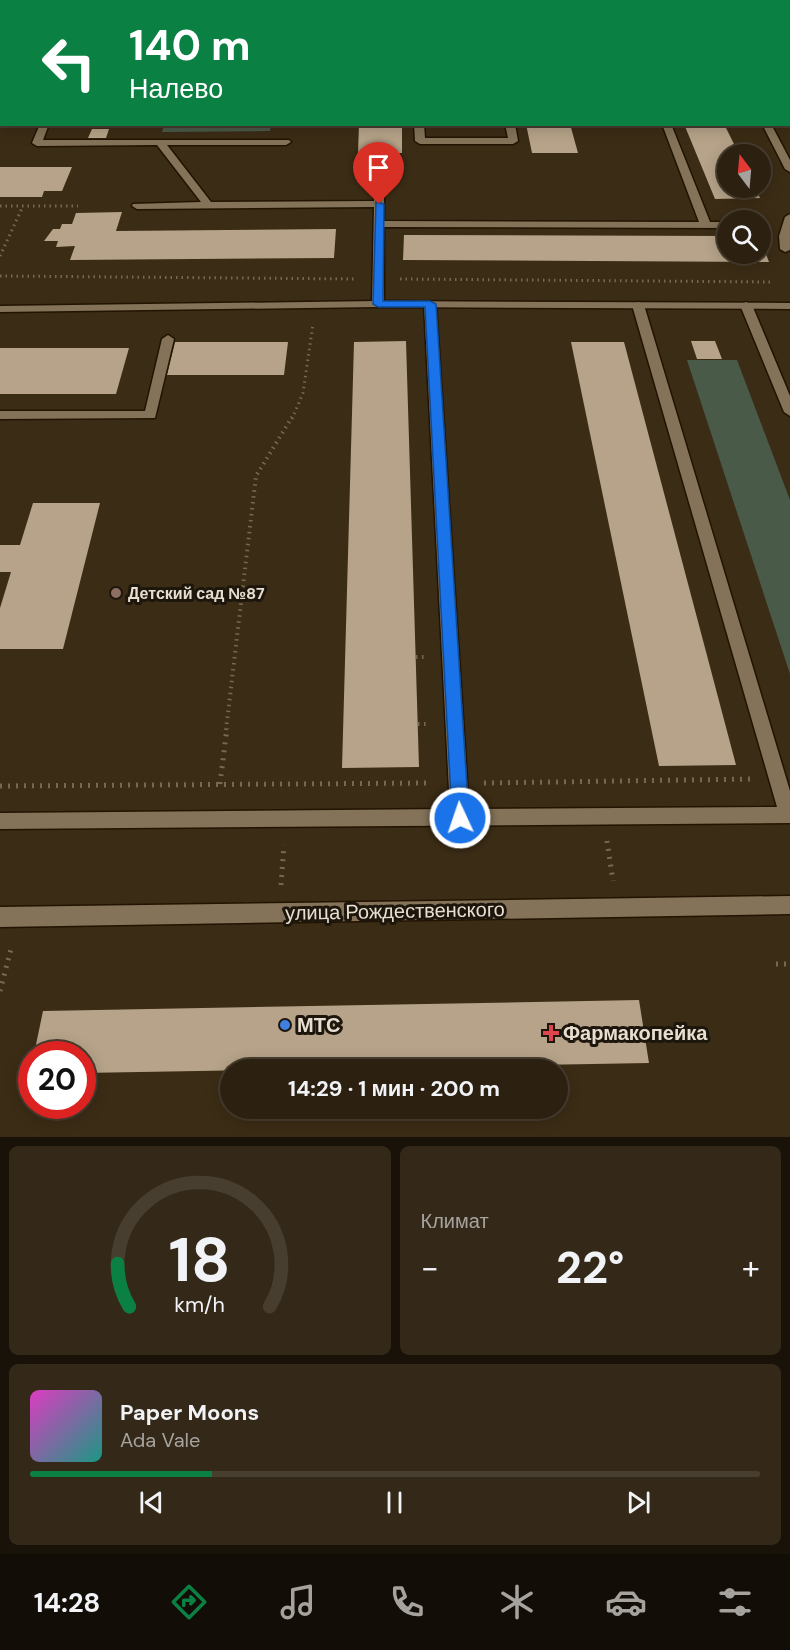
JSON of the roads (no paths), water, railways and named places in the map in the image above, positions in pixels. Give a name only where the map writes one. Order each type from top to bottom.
[{"type":"street","points":[[44,126],[37,143],[286,142]]},
{"type":"street","points":[[419,126],[420,141],[513,141],[510,126]]},
{"type":"street","points":[[667,126],[706,225]]},
{"type":"street","points":[[767,126],[790,169]]},
{"type":"street","points":[[159,142],[208,205]]},
{"type":"street","points":[[378,304],[379,175]]},
{"type":"street","points":[[137,206],[379,204]]},
{"type":"street","points":[[785,249],[783,236],[790,217]]},
{"type":"street","points":[[379,224],[717,225]]},
{"type":"street","points":[[0,309],[378,304],[790,306]]},
{"type":"street","points":[[430,304],[460,818]]},
{"type":"street","points":[[0,821],[789,815],[638,305]]},
{"type":"street","points":[[746,305],[790,412]]},
{"type":"street","points":[[0,415],[150,415],[168,339]]},
{"type":"street","name":"улица Рождественского","points":[[9,917],[790,905]]},
{"type":"place","name":"Детский сад №87","points":[[116,593]]},
{"type":"place","name":"МТС","points":[[285,1025]]},
{"type":"place","name":"Фармакопейка","points":[[551,1033]]}]
